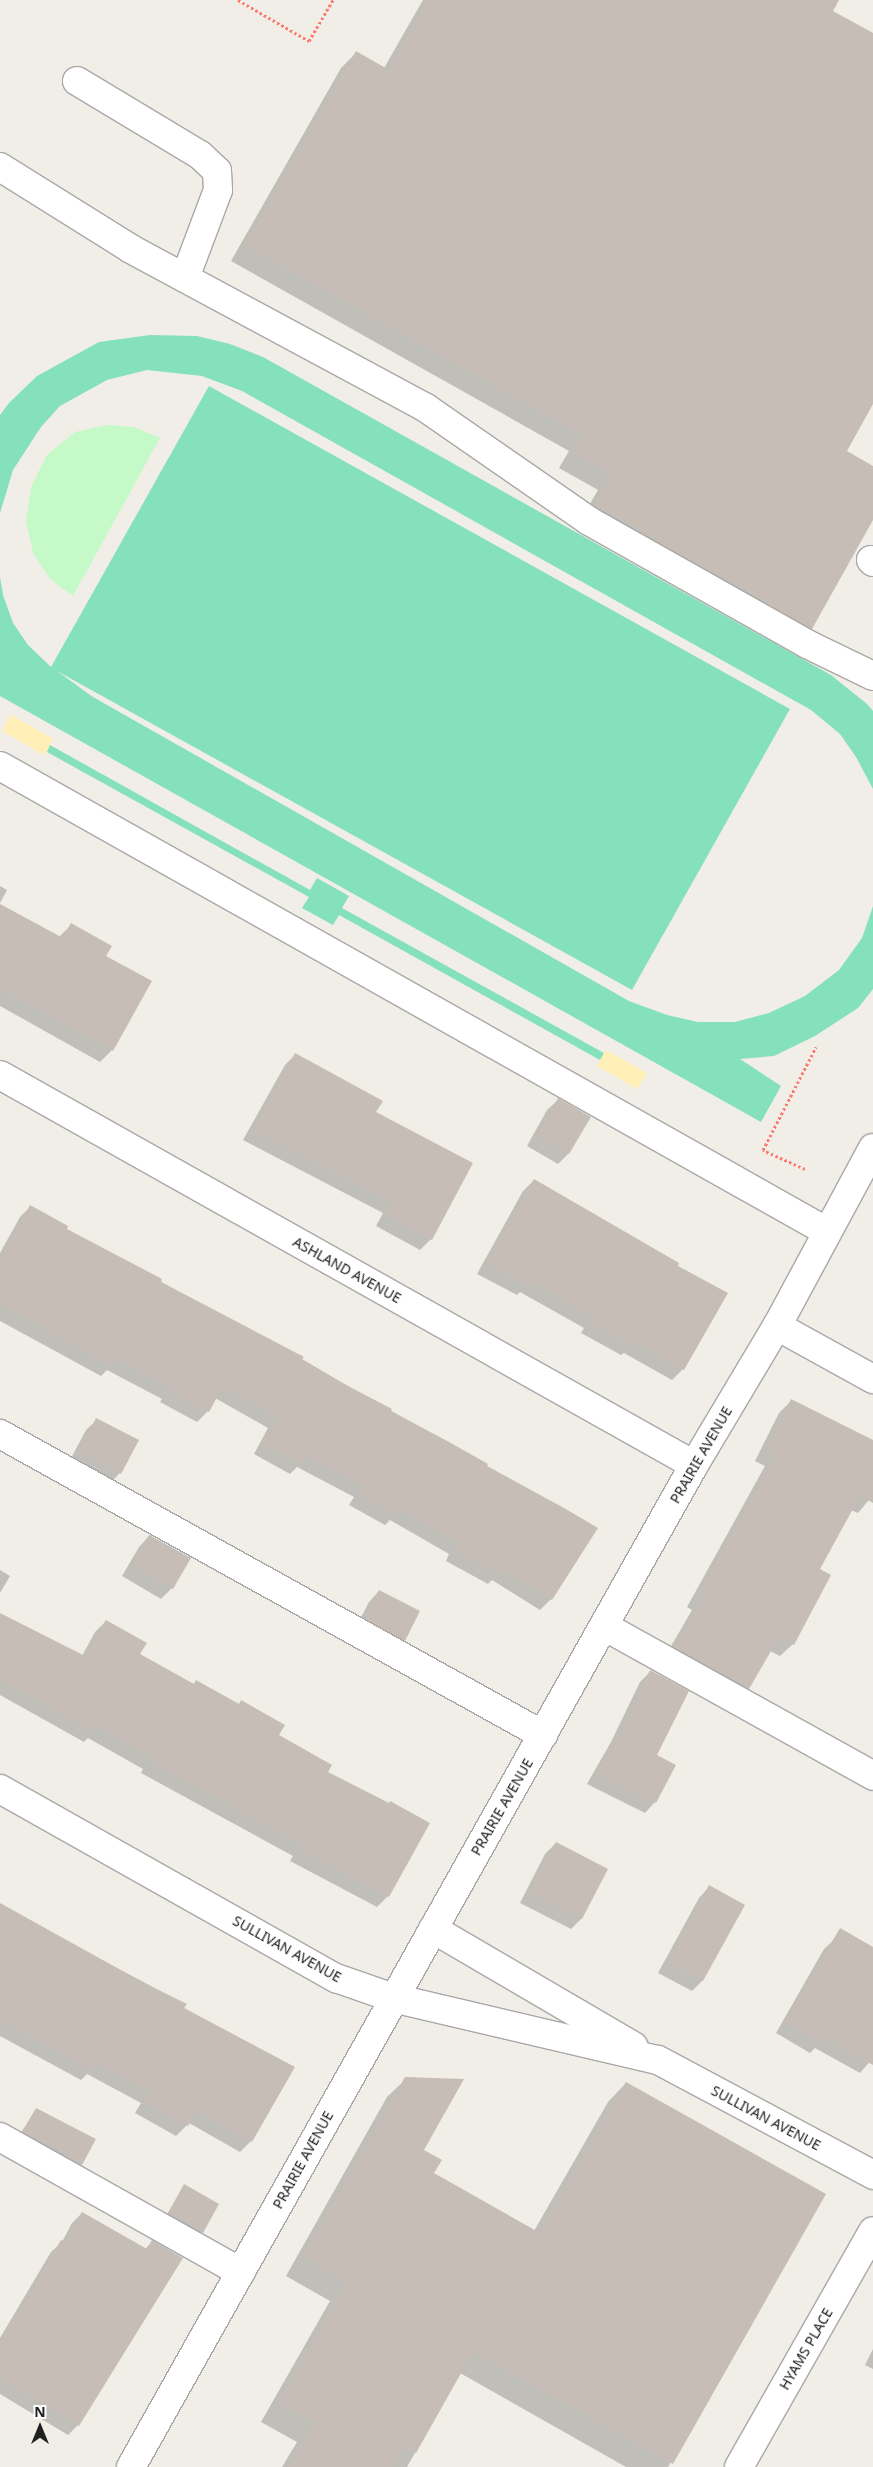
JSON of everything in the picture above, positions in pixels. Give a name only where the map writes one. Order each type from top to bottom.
[{"type":"street","points":[[76,81],[200,155],[217,171],[218,190],[185,278]]},
{"type":"street","points":[[0,167],[131,249],[426,408],[589,521],[807,644],[873,676]]},
{"type":"street","points":[[0,766],[826,1231]]},
{"type":"street","name":"ASHLAND AVENUE","points":[[0,1075],[694,1465]]},
{"type":"street","name":"PRAIRIE AVENUE","points":[[131,2467],[694,1465],[777,1326],[826,1231],[873,1148]]},
{"type":"street","points":[[777,1326],[873,1379]]},
{"type":"street","points":[[0,1434],[543,1735]]},
{"type":"street","points":[[604,1626],[873,1776]]},
{"type":"street","name":"SULLIVAN AVENUE","points":[[0,1788],[336,1978],[393,1998],[658,2060]]},
{"type":"street","name":"SULLIVAN AVENUE","points":[[433,1928],[658,2060],[873,2175]]},
{"type":"street","points":[[0,2137],[241,2272]]},
{"type":"street","name":"HYAMS PLACE","points":[[739,2467],[873,2231]]},
{"type":"path","points":[[238,0],[309,42],[333,0]]},
{"type":"path","points":[[805,1169],[763,1150],[816,1047]]},
{"type":"sand","points":[[11,715],[53,739],[44,755],[2,731]]},
{"type":"sand","points":[[606,1050],[647,1073],[637,1089],[597,1066]]},
{"type":"green space","points":[[150,335],[197,336],[230,344],[263,357],[831,675],[873,711],[873,789],[856,757],[840,734],[811,710],[242,391],[202,376],[147,370],[107,380],[60,406],[41,427],[13,470],[0,513],[0,415],[9,403],[37,376],[99,342]]},
{"type":"green space","points":[[209,386],[790,709],[632,990],[57,671],[93,697],[629,1001],[667,1015],[698,1022],[735,1022],[769,1013],[805,996],[839,970],[862,938],[873,906],[873,989],[858,1008],[815,1036],[774,1056],[740,1059],[781,1086],[761,1122],[0,696],[0,577],[3,595],[13,623],[28,645],[51,667]]},
{"type":"green space","points":[[107,425],[134,427],[160,438],[73,596],[51,580],[33,553],[26,521],[31,487],[47,455],[75,432]]},
{"type":"green space","points":[[50,745],[310,890],[317,878],[349,896],[342,908],[604,1053],[600,1060],[339,915],[333,925],[302,908],[309,897],[47,752]]},
{"type":"building","points":[[428,0],[839,0],[833,11],[873,33],[873,404],[847,451],[873,466],[873,520],[812,629],[594,505],[612,474],[573,453],[583,436],[245,245],[356,51],[389,70]]},
{"type":"building","points":[[0,904],[63,938],[71,923],[112,946],[106,956],[152,981],[113,1051],[0,988]]},
{"type":"building","points":[[295,1053],[383,1101],[376,1112],[473,1163],[432,1240],[386,1215],[392,1202],[253,1130]]},
{"type":"building","points":[[558,1098],[591,1117],[569,1154],[537,1135]]},
{"type":"building","points":[[534,1179],[679,1263],[678,1266],[728,1293],[684,1370],[634,1342],[632,1346],[590,1322],[593,1317],[531,1282],[528,1286],[487,1263]]},
{"type":"building","points":[[30,1205],[68,1226],[67,1229],[162,1279],[161,1282],[304,1357],[302,1359],[346,1385],[392,1409],[391,1411],[488,1464],[487,1466],[598,1528],[552,1600],[502,1569],[499,1574],[455,1551],[459,1543],[400,1509],[396,1515],[359,1494],[364,1486],[306,1456],[302,1464],[263,1444],[278,1417],[223,1386],[209,1412],[170,1391],[171,1388],[117,1359],[113,1367],[0,1304],[0,1259]]},
{"type":"building","points":[[791,1399],[873,1440],[873,1503],[860,1496],[820,1569],[831,1575],[794,1645],[779,1637],[749,1689],[674,1647],[703,1597],[698,1594],[776,1454],[766,1449]]},
{"type":"building","points":[[96,1418],[139,1440],[121,1474],[79,1451]]},
{"type":"building","points":[[149,1535],[191,1558],[173,1589],[132,1566]]},
{"type":"building","points":[[379,1590],[420,1611],[405,1641],[364,1618]]},
{"type":"building","points":[[0,1613],[85,1656],[106,1620],[147,1643],[140,1654],[194,1684],[196,1680],[239,1704],[241,1700],[285,1725],[279,1735],[332,1765],[328,1772],[389,1803],[390,1801],[430,1823],[389,1897],[300,1850],[302,1845],[151,1762],[153,1758],[98,1727],[95,1732],[0,1680]]},
{"type":"building","points":[[650,1670],[689,1691],[657,1755],[676,1765],[656,1803],[597,1773],[617,1735],[619,1736]]},
{"type":"building","points":[[556,1842],[608,1869],[582,1919],[529,1892]]},
{"type":"building","points":[[709,1885],[745,1905],[703,1981],[668,1962]]},
{"type":"building","points":[[0,1903],[144,1983],[187,2004],[184,2008],[295,2067],[252,2142],[197,2111],[188,2126],[145,2102],[150,2092],[97,2063],[93,2070],[0,2020]]},
{"type":"building","points":[[840,1928],[873,1947],[873,2065],[825,2038],[822,2043],[785,2022]]},
{"type":"building","points":[[405,2077],[464,2079],[424,2150],[442,2160],[434,2173],[540,2233],[626,2082],[826,2194],[673,2464],[473,2352],[416,2453],[404,2447],[393,2467],[290,2467],[314,2423],[279,2403],[347,2282],[303,2257]]},
{"type":"building","points":[[36,2108],[96,2139],[82,2165],[22,2132]]},
{"type":"building","points":[[184,2184],[219,2204],[203,2233],[168,2213]]},
{"type":"building","points":[[82,2212],[147,2249],[152,2240],[183,2258],[79,2426],[0,2378],[0,2343],[61,2240],[66,2242]]}]
